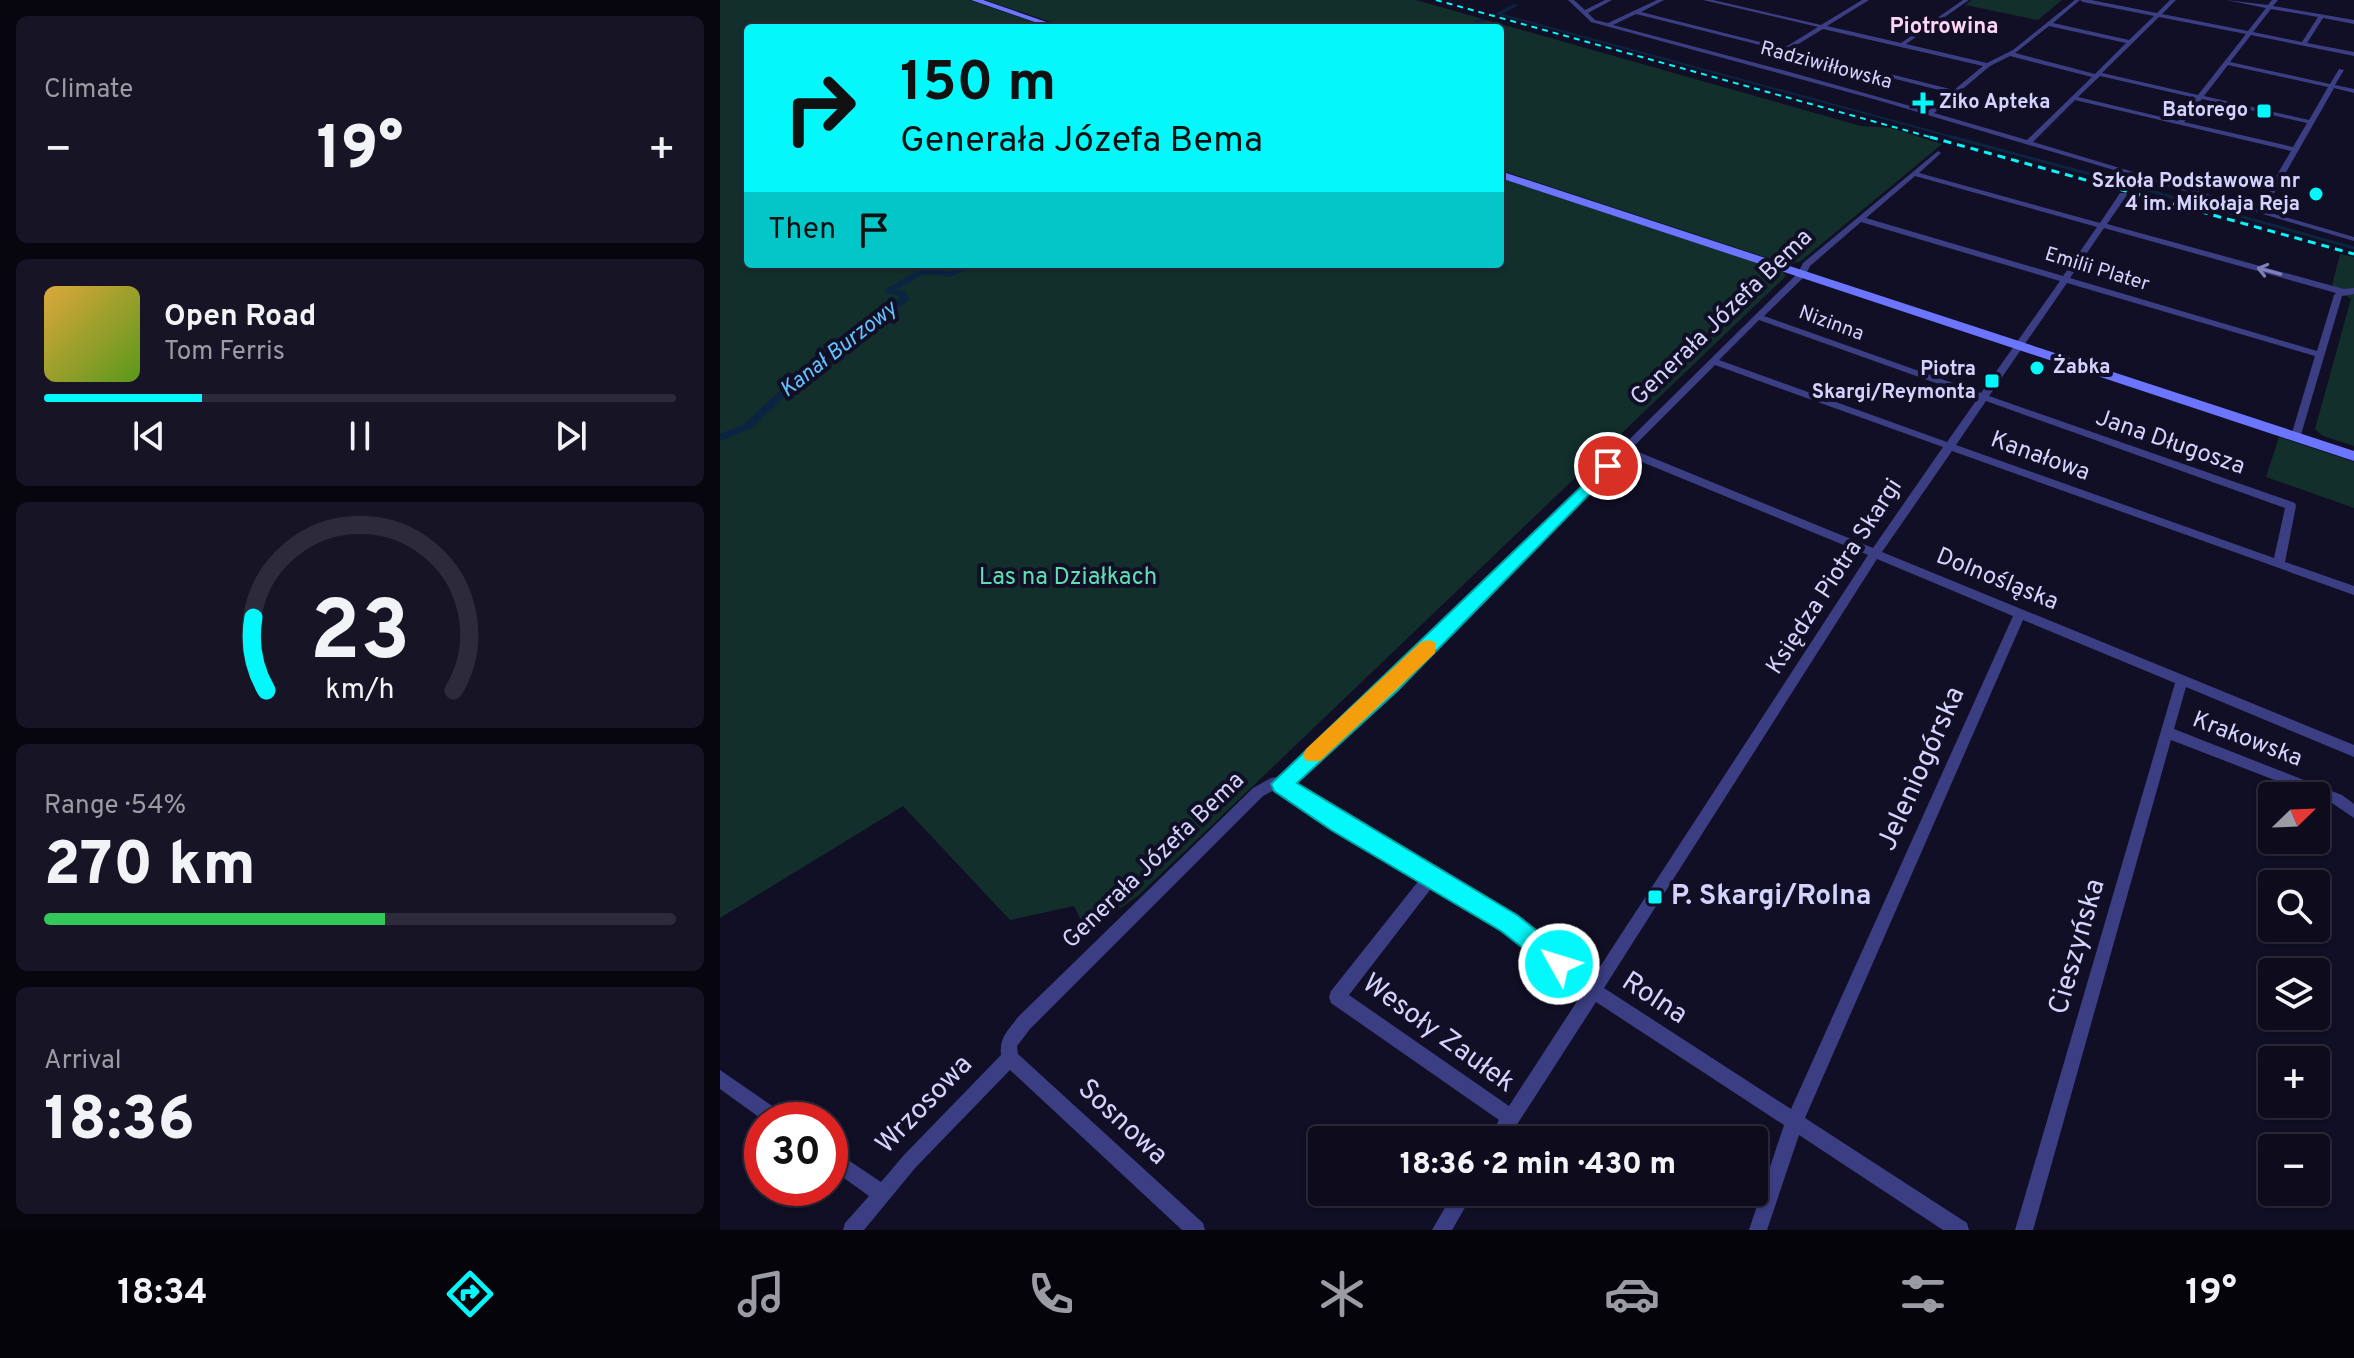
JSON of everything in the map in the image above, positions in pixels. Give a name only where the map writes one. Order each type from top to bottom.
[{"type":"main road","points":[[975,0],[1048,24]]},
{"type":"main road","points":[[1504,175],[2354,456]]},
{"type":"street","name":"Radziwiłłowska","points":[[1571,0],[1593,21],[1931,112],[2354,239]]},
{"type":"street","points":[[1583,13],[1609,0]]},
{"type":"street","points":[[1608,25],[1661,0]]},
{"type":"street","points":[[1706,0],[1988,65]]},
{"type":"street","points":[[1745,9],[1762,0]]},
{"type":"street","points":[[1786,49],[1866,0]]},
{"type":"street","points":[[1946,0],[1964,2]]},
{"type":"street","points":[[1931,112],[1988,65],[2010,54],[2080,0],[2354,54]]},
{"type":"street","points":[[2029,142],[2173,0]]},
{"type":"street","points":[[2229,0],[2354,22]]},
{"type":"street","points":[[2180,123],[2275,0]]},
{"type":"street","points":[[1590,2],[1599,5]]},
{"type":"street","points":[[1902,45],[1964,2]]},
{"type":"street","points":[[1636,12],[1955,92]]},
{"type":"street","points":[[2303,44],[2320,18]]},
{"type":"street","points":[[2048,24],[2130,42]]},
{"type":"street","points":[[2010,54],[2309,122]]},
{"type":"street","points":[[2228,63],[2354,91]]},
{"type":"street","points":[[2259,212],[2341,70]]},
{"type":"street","points":[[2074,98],[2295,150]]},
{"type":"street","name":"Generała Józefa Bema","points":[[1010,1058],[1008,1044],[1024,1023],[1264,786],[1272,782],[1281,784],[1390,685],[1802,274],[1806,265],[1863,220],[1938,153]]},
{"type":"street","points":[[1915,174],[2349,291]]},
{"type":"street","name":"Księdza Piotra Skargi","points":[[1506,1126],[1875,554],[2017,344],[2123,195]]},
{"type":"street","name":"Emilii Plater","points":[[1863,220],[2320,355]]},
{"type":"street","points":[[2296,436],[2338,295],[2349,291]]},
{"type":"street","name":"Nizinna","points":[[1758,317],[1981,398]]},
{"type":"street","name":"Kanałowa","points":[[1712,361],[2354,591]]},
{"type":"street","name":"Jana Długosza","points":[[1981,398],[2291,506],[2279,563]]},
{"type":"street","name":"Dolnośląska","points":[[1623,450],[2354,751]]},
{"type":"street","name":"Jeleniogórska","points":[[1758,1230],[1794,1122],[2020,614]]},
{"type":"street","name":"Cieszyńska","points":[[2024,1230],[2182,679]]},
{"type":"street","name":"Krakowska","points":[[2166,732],[2337,799],[2354,812]]},
{"type":"street","name":"Rolna","points":[[1281,784],[1430,878],[1509,923],[1594,991],[1960,1230]]},
{"type":"street","name":"Wesoły Zaułek","points":[[1430,878],[1337,997],[1511,1118]]},
{"type":"street","name":"Wrzosowa","points":[[852,1230],[881,1193],[1010,1058]]},
{"type":"street","name":"Sosnowa","points":[[1010,1058],[1196,1230]]},
{"type":"street","points":[[720,1079],[753,1102]]},
{"type":"street","points":[[848,1170],[881,1193]]},
{"type":"street","points":[[1441,1230],[1456,1206]]},
{"type":"green space","name":"Las na Działkach","points":[[720,0],[969,0],[1039,24],[744,24],[744,268],[1504,268],[1504,179],[1782,271],[1786,276],[1139,895],[1087,932],[1074,906],[1010,920],[903,806],[720,918]]},
{"type":"green space","points":[[985,0],[1416,0],[1501,24],[1057,24]]},
{"type":"green space","points":[[1972,0],[2062,0],[2038,20],[1965,5]]},
{"type":"green space","points":[[1504,25],[1861,126],[1891,128],[1942,144],[1801,261],[1789,265],[1504,171]]},
{"type":"green space","points":[[2340,254],[2354,257],[2354,446],[2323,436],[2315,429],[2351,299],[2332,285]]},
{"type":"green space","points":[[2279,437],[2354,462],[2354,508],[2266,477]]},
{"type":"waterway","name":"Kanał Burzowy","points":[[1498,14],[1516,5]]},
{"type":"waterway","points":[[1499,14],[1960,139]]},
{"type":"waterway","name":"Kanał Burzowy","points":[[1473,24],[1482,20]]},
{"type":"waterway","points":[[1952,137],[2120,182]]},
{"type":"waterway","points":[[2140,188],[2354,248]]},
{"type":"waterway","name":"Kanał Burzowy","points":[[720,438],[748,426],[805,372],[905,299],[903,294],[889,291],[924,272],[950,275],[967,268]]},
{"type":"railway","points":[[1436,0],[1937,139]]},
{"type":"railway","points":[[1930,137],[2354,254]]},
{"type":"slow traffic","points":[[1313,755],[1428,648]]},
{"type":"place","name":"Ziko Apteka","points":[[1923,103]]},
{"type":"place","name":"Batorego","points":[[2264,111]]},
{"type":"place","name":"Szkoła Podstawowa nr 4 im. Mikołaja Reja","points":[[2316,194]]},
{"type":"place","name":"Żabka","points":[[2037,368]]},
{"type":"place","name":"Piotra Skargi/Reymonta","points":[[1992,381]]},
{"type":"place","name":"P. Skargi/Rolna","points":[[1655,897]]},
{"type":"district","name":"Piotrowina","points":[[1944,27]]},
{"type":"route","points":[[1559,964],[1509,923],[1316,809],[1281,784],[1390,685],[1562,516],[1608,466]]}]
